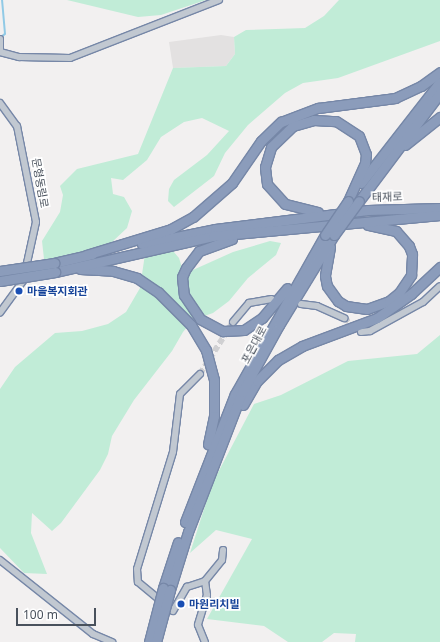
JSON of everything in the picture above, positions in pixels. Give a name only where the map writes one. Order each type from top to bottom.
[{"type":"highway","points":[[54,267],[86,255],[171,229],[193,217],[232,183],[261,141],[281,122],[318,108],[395,98],[421,86],[440,72]]},
{"type":"highway","points":[[348,201],[440,82]]},
{"type":"highway","name":"포은대로","points":[[156,642],[166,589],[186,519],[235,394],[314,252],[359,201],[440,93]]},
{"type":"highway","points":[[372,182],[408,142],[440,117]]},
{"type":"highway","points":[[335,214],[294,208],[271,191],[265,167],[277,139],[293,126],[314,120],[336,121],[353,130],[366,154],[362,172],[330,235],[325,276],[327,286],[338,301],[346,306],[367,309],[399,293],[411,275],[413,264],[409,246],[403,237],[388,228],[347,223]]},
{"type":"highway","points":[[399,209],[440,203]]},
{"type":"highway","name":"태재로","points":[[335,214],[399,209],[440,208]]},
{"type":"highway","points":[[86,255],[215,229],[335,214]]},
{"type":"highway","points":[[0,280],[54,267],[213,236],[288,227],[440,215]]},
{"type":"highway","points":[[288,227],[211,245],[192,258],[182,277],[183,285],[188,304],[200,319],[223,331],[244,330],[252,326],[272,308],[314,252]]},
{"type":"highway","name":"포은대로","points":[[166,589],[218,450],[242,392],[330,235]]},
{"type":"highway","points":[[0,271],[54,267],[102,270],[137,278],[170,303],[199,336],[214,380],[214,416],[186,519]]},
{"type":"highway","points":[[218,450],[257,380],[278,360],[302,346],[377,318],[411,294],[440,267]]},
{"type":"highway","points":[[149,642],[166,589]]},
{"type":"street","points":[[0,40],[0,52],[18,57],[70,58],[219,0]]},
{"type":"street","name":"문형동림로","points":[[0,103],[17,126],[36,222],[23,281],[0,313]]},
{"type":"street","points":[[361,332],[370,331],[423,302],[440,286]]},
{"type":"street","points":[[232,322],[249,303],[272,299]]},
{"type":"street","points":[[301,304],[317,306],[344,318]]},
{"type":"street","points":[[200,374],[180,394],[173,452],[137,569],[138,582],[173,611],[187,587],[205,581],[222,560],[223,550]]},
{"type":"street","points":[[0,560],[93,634],[112,642]]},
{"type":"street","points":[[205,581],[207,595],[198,625],[206,642]]},
{"type":"shaded area","points":[[221,35],[234,37],[235,54],[226,66],[173,68],[169,42]]},
{"type":"green space","points":[[67,0],[206,0],[161,15],[138,17]]},
{"type":"green space","points":[[339,0],[440,0],[440,41],[338,78],[303,83],[285,93],[248,125],[225,153],[214,176],[174,207],[168,201],[169,189],[174,180],[207,155],[229,131],[202,118],[184,122],[161,137],[147,160],[123,180],[111,178],[113,194],[124,197],[132,211],[127,228],[95,258],[58,270],[45,268],[42,241],[60,212],[63,195],[60,186],[77,169],[138,154],[173,68],[226,66],[235,54],[234,37],[246,30],[305,28],[324,16]]},
{"type":"green space","points":[[270,241],[281,243],[276,255],[248,278],[229,301],[213,313],[193,320],[183,332],[172,351],[134,400],[112,436],[108,454],[100,470],[61,523],[52,531],[32,513],[31,533],[47,574],[24,573],[0,548],[0,389],[15,367],[55,333],[82,331],[108,324],[126,312],[140,288],[145,254],[167,244],[179,258],[184,274],[233,252]]},
{"type":"green space","points":[[440,335],[440,642],[355,642],[356,634],[334,633],[322,642],[288,642],[264,626],[207,619],[252,539],[216,530],[190,553],[212,484],[254,404],[281,395],[348,361],[417,354]]},
{"type":"waterway","points":[[0,38],[5,34],[2,0]]},
{"type":"tunnel","points":[[344,318],[357,328]]},
{"type":"tunnel","points":[[200,374],[233,322]]},
{"type":"place","name":"마을복지회관","points":[[19,291]]},
{"type":"place","name":"마원리치빌","points":[[181,604]]}]
